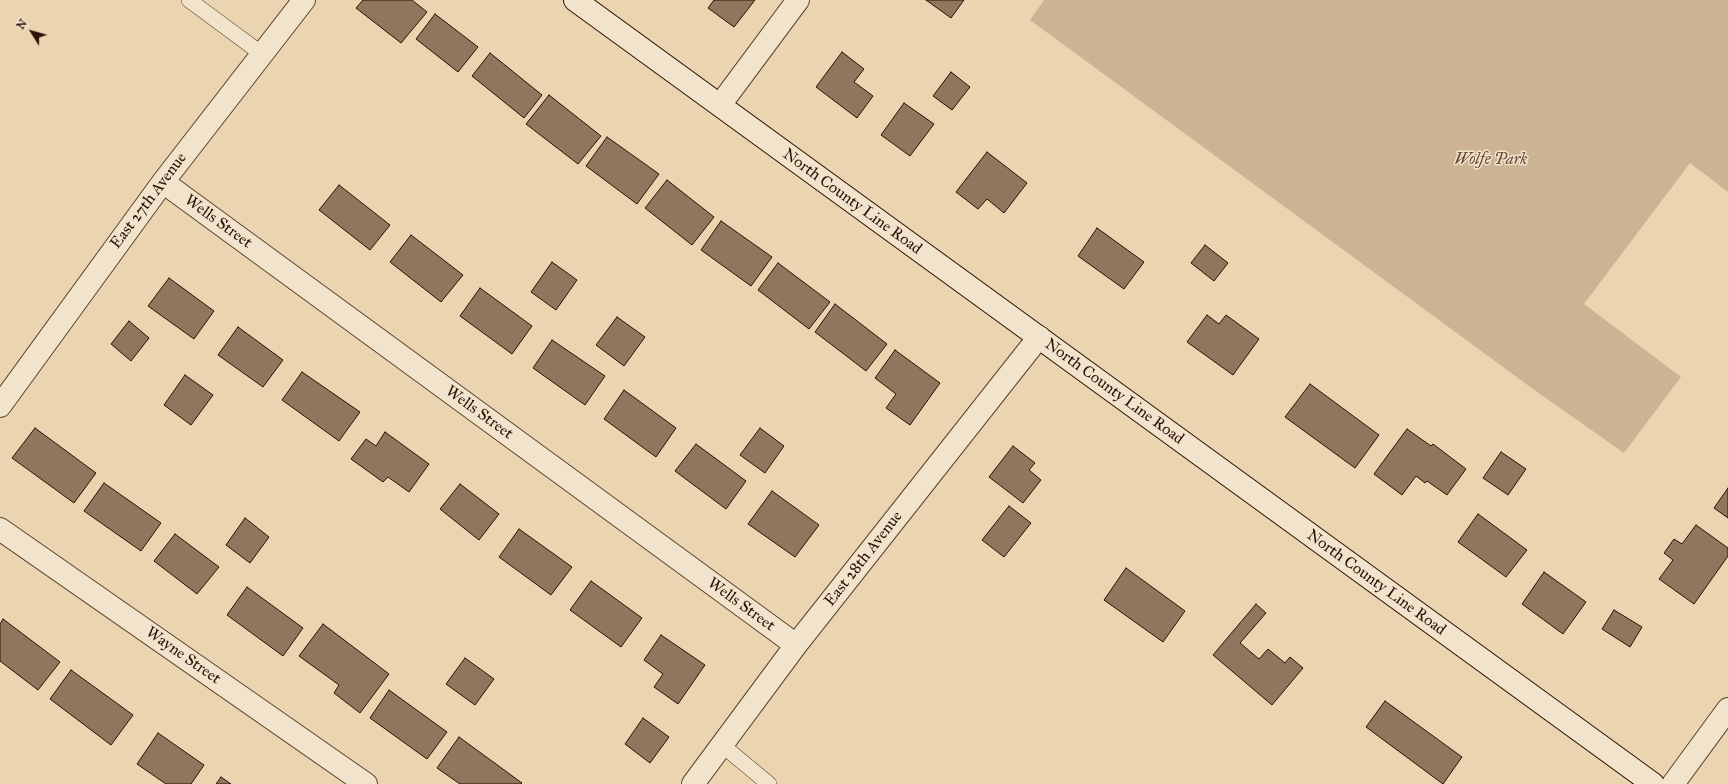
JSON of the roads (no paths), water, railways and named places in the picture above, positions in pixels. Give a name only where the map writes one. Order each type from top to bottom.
[{"type":"street","name":"East 27th Avenue","points":[[0,406],[163,182],[304,0]]},
{"type":"street","name":"North County Line Road","points":[[575,0],[1653,784]]},
{"type":"street","points":[[720,105],[798,0]]},
{"type":"street","name":"Wells Street","points":[[163,182],[796,645]]},
{"type":"street","name":"East 28th Avenue","points":[[693,784],[796,645],[1039,337]]},
{"type":"street","name":"Wayne Street","points":[[0,529],[366,784]]},
{"type":"street","points":[[1673,784],[1728,709]]},
{"type":"lane","points":[[189,0],[262,54]]},
{"type":"lane","points":[[722,745],[770,784]]},
{"type":"park label","name":"Wolfe Park","points":[[1491,160]]}]
